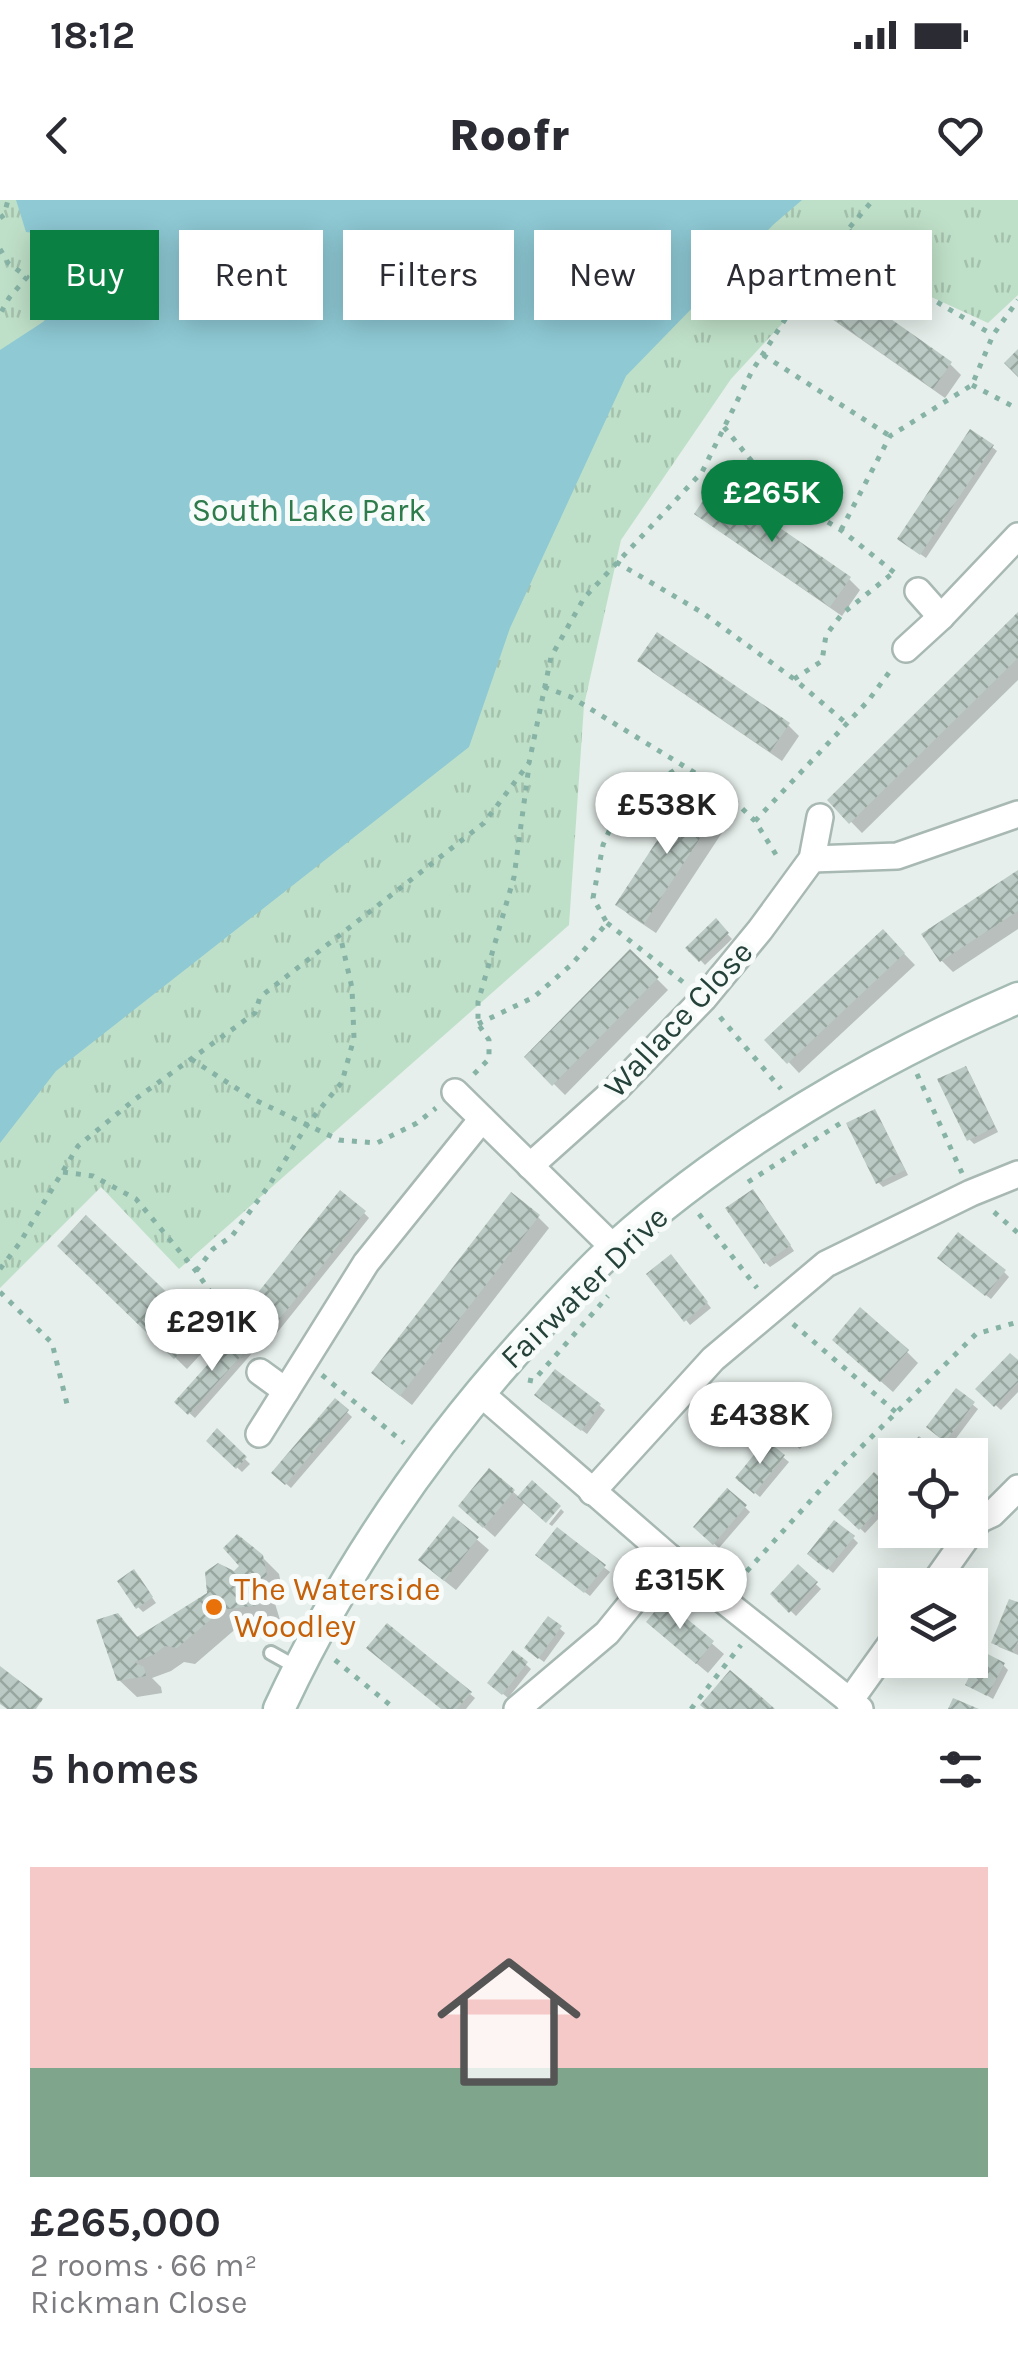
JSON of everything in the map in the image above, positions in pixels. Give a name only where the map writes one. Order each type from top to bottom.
[{"type":"street","points":[[906,649],[1018,536]]},
{"type":"street","points":[[918,591],[941,617]]},
{"type":"street","points":[[812,859],[896,856],[1018,814]]},
{"type":"street","name":"Wallace Close","points":[[530,1166],[616,1089],[704,998],[812,859],[820,817]]},
{"type":"street","name":"Fairwater Drive","points":[[279,1709],[349,1574],[379,1526],[479,1392],[614,1248],[695,1183],[851,1079],[1018,998]]},
{"type":"street","points":[[455,1092],[614,1248]]},
{"type":"street","points":[[259,1434],[366,1263],[482,1119]]},
{"type":"street","points":[[592,1492],[713,1360],[826,1264],[971,1192],[1018,1174]]},
{"type":"street","points":[[260,1372],[286,1391]]},
{"type":"street","points":[[479,1392],[669,1557],[855,1705],[878,1666]]},
{"type":"street","points":[[945,1568],[980,1520],[992,1514],[1018,1488]]},
{"type":"street","points":[[516,1709],[606,1632],[669,1557]]},
{"type":"lane","points":[[271,1653],[298,1668]]},
{"type":"path","points":[[0,218],[8,200]]},
{"type":"path","points":[[191,1059],[253,1099],[339,1140],[377,1143],[418,1122],[488,1059],[488,1040],[478,1024],[478,1002],[514,876],[529,762],[550,657],[584,598],[702,472],[752,371],[828,254],[872,200]]},
{"type":"path","points":[[848,229],[869,262],[993,335]]},
{"type":"path","points":[[0,249],[8,263],[27,277],[0,314]]},
{"type":"path","points":[[841,530],[890,436],[972,384],[993,335],[1018,300]]},
{"type":"path","points":[[763,354],[890,436]]},
{"type":"path","points":[[972,384],[1018,409]]},
{"type":"path","points":[[724,427],[776,491],[841,530],[918,591]]},
{"type":"path","points":[[616,562],[703,613],[794,679],[846,723]]},
{"type":"path","points":[[794,679],[822,661],[826,635],[842,614],[894,573]]},
{"type":"path","points":[[756,821],[868,700],[906,649]]},
{"type":"path","points":[[544,688],[572,697],[723,790],[756,821],[794,884]]},
{"type":"path","points":[[0,1269],[78,1146],[134,1100],[255,1013],[260,997],[484,822],[529,762]]},
{"type":"path","points":[[681,766],[620,806],[603,845],[594,898],[607,922],[704,998],[786,1095]]},
{"type":"path","points":[[478,1024],[534,997],[572,964],[607,922]]},
{"type":"path","points":[[196,1271],[214,1249],[232,1236],[307,1125],[342,1082],[354,1038],[352,988],[340,935]]},
{"type":"path","points":[[917,1074],[971,1192]]},
{"type":"path","points":[[749,1181],[850,1117]]},
{"type":"path","points":[[63,1172],[93,1176],[136,1199],[196,1271],[229,1319],[279,1358],[306,1362],[404,1442]]},
{"type":"path","points":[[699,1213],[774,1308],[897,1413]]},
{"type":"path","points":[[516,1375],[532,1381],[616,1287]]},
{"type":"path","points":[[0,1292],[52,1344],[67,1404]]},
{"type":"path","points":[[722,1599],[841,1468],[976,1334],[1018,1322]]},
{"type":"path","points":[[690,1709],[755,1626]]},
{"type":"path","points":[[333,1658],[394,1709]]},
{"type":"green space","name":"South Lake Park","points":[[0,200],[1018,200],[1018,295],[988,323],[932,297],[932,230],[691,230],[691,320],[786,320],[731,379],[621,540],[584,705],[569,925],[179,1269],[101,1187],[0,1288]]},
{"type":"water","points":[[16,200],[802,200],[768,230],[691,230],[691,309],[626,376],[510,628],[469,747],[56,1071],[0,1143],[0,350],[45,320],[159,320],[159,230],[26,232]]},
{"type":"building","points":[[835,320],[892,320],[952,362],[933,389]]},
{"type":"building","points":[[1018,349],[1018,377],[1004,363]]},
{"type":"building","points":[[970,429],[994,445],[920,555],[897,539]]},
{"type":"building","points":[[715,483],[851,577],[830,607],[694,514]]},
{"type":"building","points":[[1018,612],[1018,658],[849,824],[827,800]]},
{"type":"building","points":[[657,632],[790,723],[770,752],[637,661]]},
{"type":"building","points":[[690,790],[719,809],[644,924],[615,905]]},
{"type":"building","points":[[1018,870],[1018,911],[940,962],[921,934]]},
{"type":"building","points":[[716,918],[729,933],[699,962],[685,948]]},
{"type":"building","points":[[883,929],[905,953],[787,1064],[764,1040]]},
{"type":"building","points":[[630,949],[659,977],[552,1086],[524,1057]]},
{"type":"building","points":[[966,1066],[995,1127],[967,1141],[937,1079]]},
{"type":"building","points":[[875,1109],[905,1170],[876,1184],[846,1123]]},
{"type":"building","points":[[753,1189],[791,1245],[764,1264],[725,1208]]},
{"type":"building","points":[[340,1190],[366,1211],[270,1331],[244,1310]]},
{"type":"building","points":[[511,1192],[540,1215],[400,1396],[371,1373]]},
{"type":"building","points":[[86,1215],[204,1328],[174,1359],[57,1246]]},
{"type":"building","points":[[958,1232],[1006,1270],[985,1296],[937,1258]]},
{"type":"building","points":[[671,1254],[708,1302],[684,1322],[646,1274]]},
{"type":"building","points":[[860,1307],[909,1350],[880,1382],[832,1340]]},
{"type":"building","points":[[236,1333],[250,1346],[188,1415],[174,1402]]},
{"type":"building","points":[[1010,1353],[1018,1360],[1018,1382],[994,1407],[975,1389]]},
{"type":"building","points":[[555,1369],[601,1404],[581,1431],[534,1395]]},
{"type":"building","points":[[808,1388],[827,1404],[793,1446],[774,1430]]},
{"type":"building","points":[[956,1388],[975,1402],[948,1438],[940,1438],[926,1427]]},
{"type":"building","points":[[335,1398],[349,1410],[285,1485],[271,1473]]},
{"type":"building","points":[[217,1428],[247,1457],[236,1469],[206,1441]]},
{"type":"building","points":[[766,1440],[785,1455],[754,1494],[735,1478]]},
{"type":"building","points":[[489,1468],[515,1490],[483,1528],[458,1506]]},
{"type":"building","points":[[874,1472],[878,1476],[878,1510],[859,1530],[838,1510]]},
{"type":"building","points":[[532,1480],[561,1506],[546,1523],[517,1497]]},
{"type":"building","points":[[727,1488],[747,1505],[713,1545],[693,1527]]},
{"type":"building","points":[[453,1516],[479,1537],[444,1581],[418,1560]]},
{"type":"building","points":[[834,1520],[855,1536],[827,1570],[807,1554]]},
{"type":"building","points":[[557,1527],[606,1565],[584,1593],[535,1555]]},
{"type":"building","name":"The Waterside Woodley","points":[[237,1534],[263,1555],[267,1576],[258,1580],[264,1604],[222,1610],[177,1648],[165,1646],[134,1662],[144,1667],[146,1676],[117,1681],[96,1620],[118,1613],[137,1637],[207,1593],[205,1572],[218,1563],[234,1571],[239,1566],[223,1548]]},
{"type":"building","points":[[798,1564],[818,1582],[789,1613],[770,1594]]},
{"type":"building","points":[[134,1569],[153,1597],[136,1609],[117,1581]]},
{"type":"building","points":[[1009,1599],[1018,1602],[1018,1641],[1013,1652],[991,1643]]},
{"type":"building","points":[[664,1600],[714,1641],[696,1664],[646,1622]]},
{"type":"building","points":[[548,1616],[562,1626],[538,1659],[524,1648]]},
{"type":"building","points":[[387,1623],[472,1692],[457,1709],[441,1709],[366,1648]]},
{"type":"building","points":[[513,1650],[528,1662],[502,1695],[487,1683]]},
{"type":"building","points":[[988,1654],[1005,1663],[987,1696],[965,1685],[968,1678],[988,1678]]},
{"type":"building","points":[[0,1666],[43,1699],[36,1709],[7,1709],[0,1704]]},
{"type":"building","points":[[730,1670],[775,1709],[705,1709],[700,1705]]},
{"type":"building","points":[[953,1698],[979,1709],[948,1709]]},
{"type":"place","name":"The Waterside Woodley","points":[[214,1607]]}]
